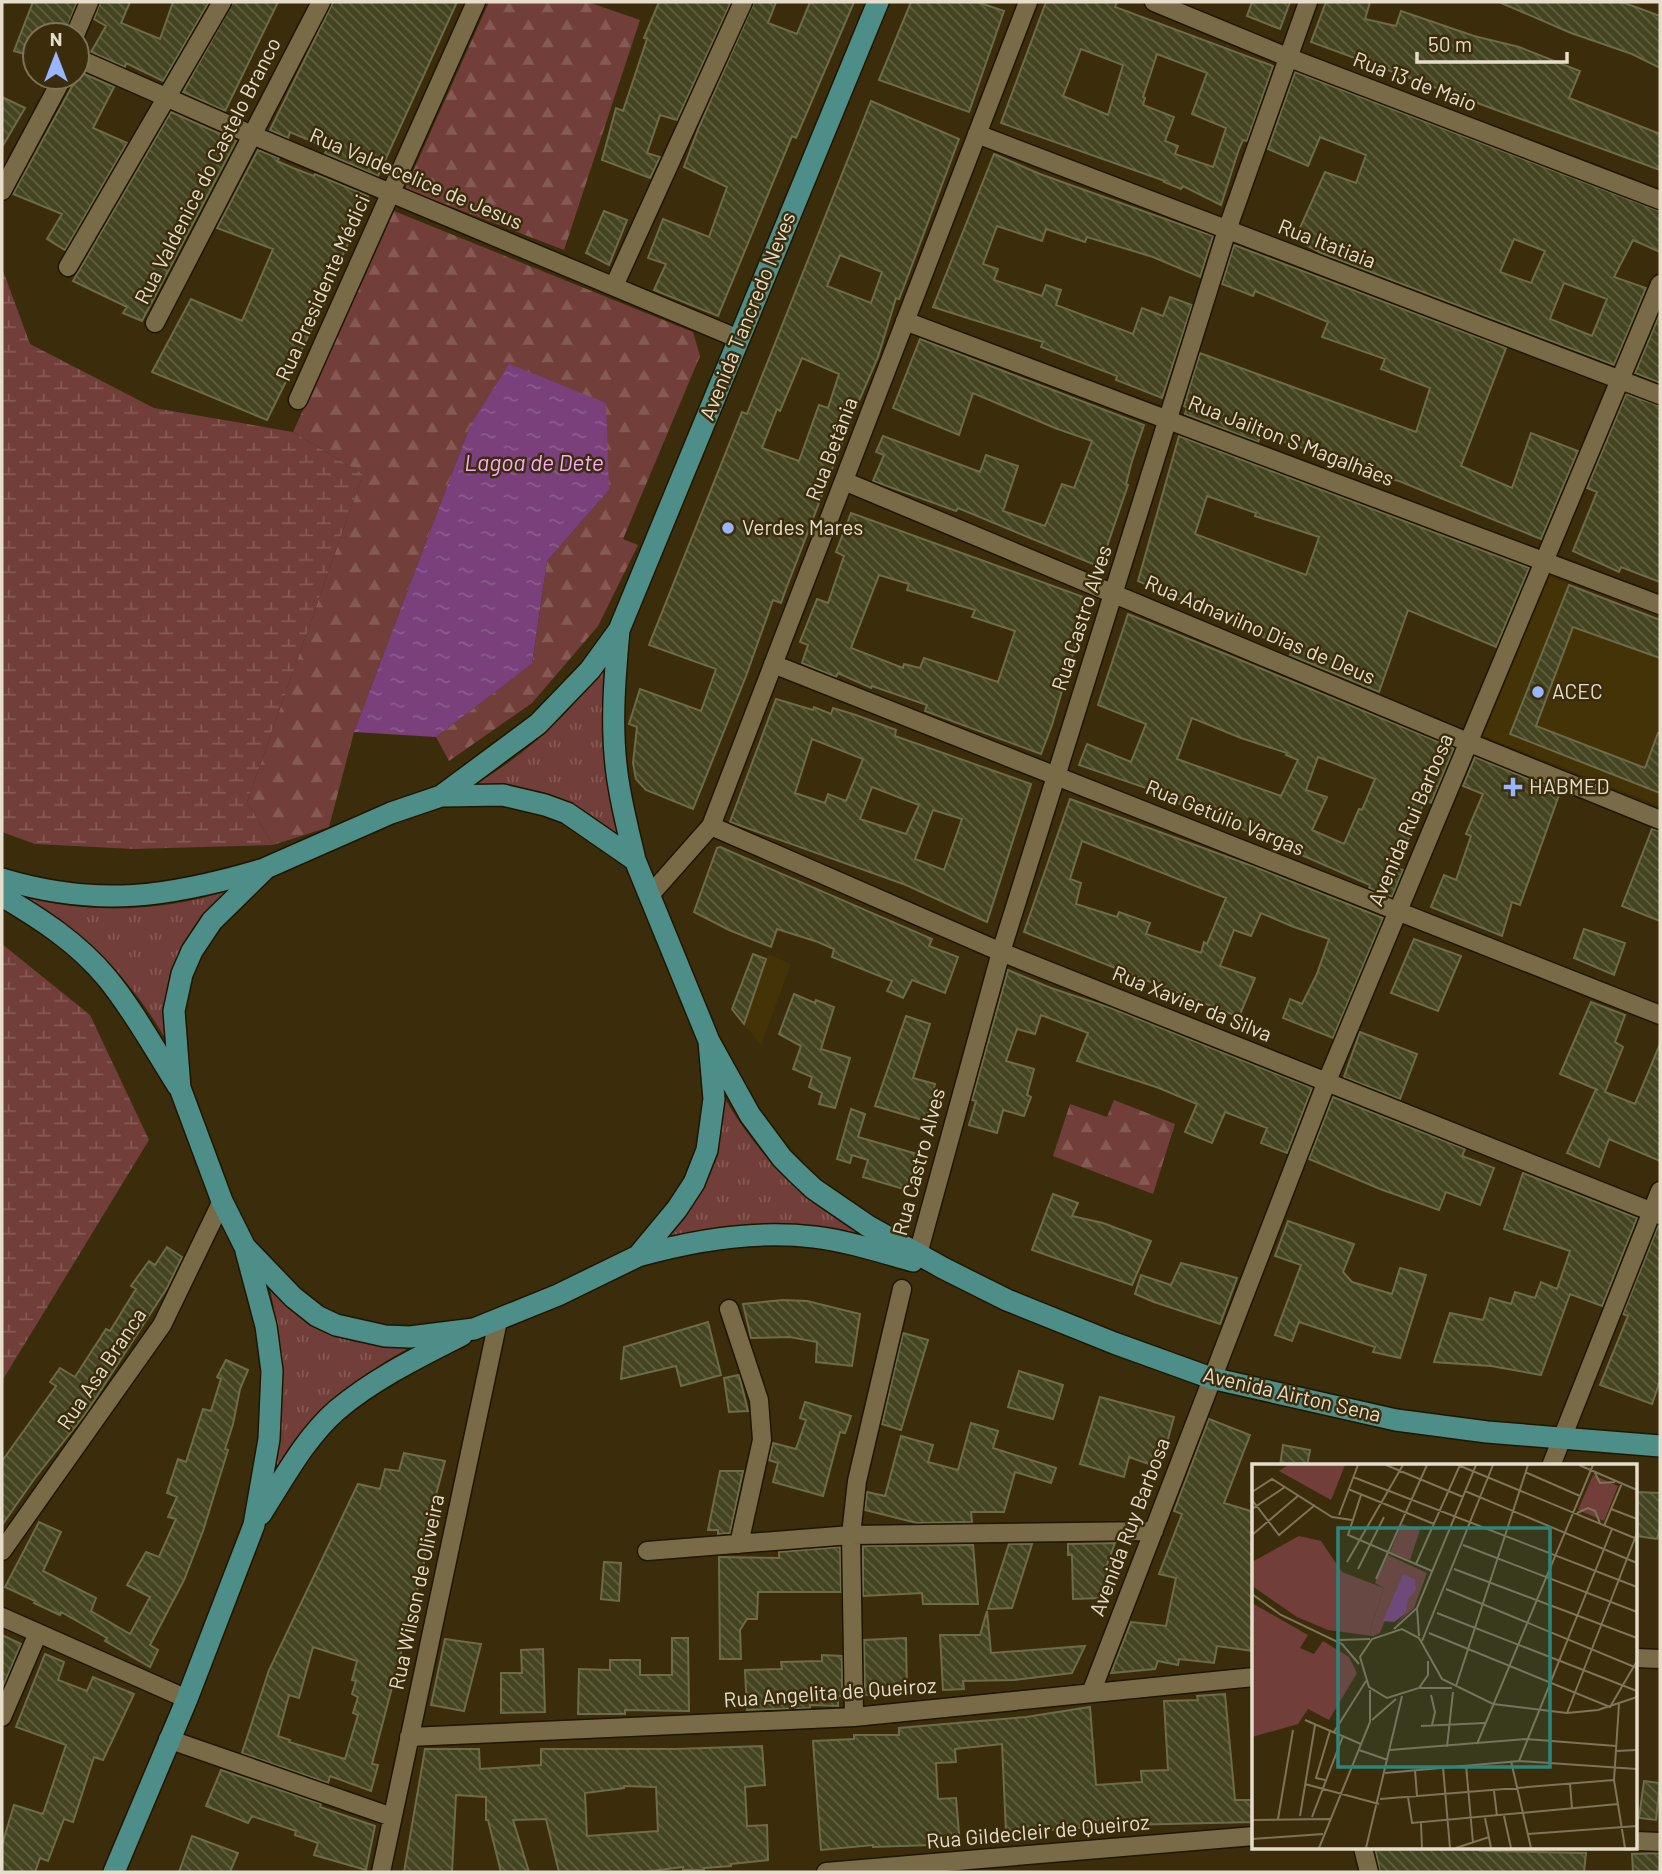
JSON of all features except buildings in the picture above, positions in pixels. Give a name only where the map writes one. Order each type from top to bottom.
[{"type":"main road","name":"Avenida Tancredo Neves","points":[[619,630],[878,2]]},
{"type":"main road","points":[[2,879],[61,893],[117,897],[152,895],[207,886],[266,869],[391,813],[441,796],[538,724],[590,670],[619,630]]},
{"type":"main road","points":[[619,630],[613,704],[614,738],[621,795],[635,860],[709,1041],[750,1115],[782,1158],[814,1189],[841,1209],[943,1268]]},
{"type":"main road","points":[[441,796],[503,795],[545,805],[567,813],[635,860]]},
{"type":"main road","points":[[180,1088],[174,1011],[182,974],[192,951],[212,921],[266,869]]},
{"type":"main road","points":[[2,896],[50,925],[108,979],[180,1088],[222,1201],[245,1247],[266,1326],[272,1371],[269,1439],[254,1525],[187,1699],[114,1872]]},
{"type":"main road","points":[[638,1256],[677,1209],[694,1182],[707,1150],[714,1098],[709,1041]]},
{"type":"main road","points":[[254,1525],[301,1452],[337,1411],[377,1380],[474,1329],[498,1321],[638,1256],[710,1239],[813,1237],[848,1243],[943,1268]]},
{"type":"main road","points":[[245,1247],[293,1297],[317,1316],[336,1325],[385,1336],[410,1337],[474,1329]]},
{"type":"main road","name":"Avenida Airton Sena","points":[[943,1268],[1007,1300],[1211,1378],[1396,1420],[1487,1432],[1660,1446]]},
{"type":"street","points":[[81,21],[89,2]]},
{"type":"street","points":[[68,267],[222,2]]},
{"type":"street","name":"Rua Valdenice do Castelo Branco","points":[[155,323],[321,2]]},
{"type":"street","name":"Rua Presidente Médici","points":[[298,400],[476,2]]},
{"type":"street","points":[[614,286],[743,2]]},
{"type":"street","name":"Rua Betânia","points":[[650,895],[711,826],[1028,2]]},
{"type":"street","name":"Rua 13 de Maio","points":[[1154,2],[1287,57],[1660,200]]},
{"type":"street","name":"Rua Castro Alves","points":[[918,1254],[1001,953],[1056,775],[1227,230],[1308,2]]},
{"type":"street","name":"Rua Valdecelice de Jesus","points":[[91,64],[252,135],[739,339]]},
{"type":"street","points":[[2,191],[56,91]]},
{"type":"street","name":"Rua Itatiaia","points":[[977,134],[1660,395]]},
{"type":"street","name":"Avenida Rui Barbosa","points":[[1211,1378],[1326,1082],[1660,284]]},
{"type":"street","name":"Rua Jailton S Magalhães","points":[[905,321],[1660,605]]},
{"type":"street","name":"Rua Adnavilno Dias de Deus","points":[[844,481],[1660,820]]},
{"type":"street","name":"Rua Getúlio Vargas","points":[[773,664],[1660,1015]]},
{"type":"street","name":"Rua Xavier da Silva","points":[[711,826],[1001,953],[1656,1213]]},
{"type":"street","points":[[1551,1464],[1656,1213],[1660,1191]]},
{"type":"street","name":"Rua Asa Branca","points":[[2,1551],[162,1325],[222,1201]]},
{"type":"street","points":[[854,1717],[850,1535],[857,1481],[902,1289]]},
{"type":"street","points":[[729,1309],[759,1400],[762,1440],[739,1544]]},
{"type":"street","name":"Rua Wilson de Oliveira","points":[[381,1872],[498,1321]]},
{"type":"street","name":"Avenida Ruy Barbosa","points":[[1091,1693],[1211,1378]]},
{"type":"street","points":[[647,1551],[850,1535],[1154,1531]]},
{"type":"street","points":[[2,1617],[187,1699]]},
{"type":"street","points":[[2,1717],[38,1633]]},
{"type":"street","points":[[1638,1658],[1660,1659]]},
{"type":"street","name":"Rua Angelita de Queiroz","points":[[409,1737],[854,1717],[1252,1678]]},
{"type":"street","points":[[168,1739],[392,1817]]},
{"type":"street","name":"Rua Gildecleir de Queiroz","points":[[826,1872],[1000,1865],[1252,1836]]},
{"type":"street","points":[[1638,1841],[1660,1843]]},
{"type":"street","points":[[1364,1850],[1369,1872]]},
{"type":"shaded area","points":[[1549,576],[1660,620],[1660,806],[1483,736]]},
{"type":"shaded area","points":[[768,954],[791,964],[761,1045],[744,1024]]},
{"type":"green space","points":[[489,2],[588,2],[640,20],[564,250],[405,189]]},
{"type":"green space","points":[[394,211],[693,332],[700,356],[623,539],[638,545],[598,626],[532,703],[449,761],[436,737],[532,664],[547,561],[609,490],[470,426],[354,732],[329,827],[273,845],[247,802],[363,474],[293,432]]},
{"type":"green space","points":[[2,268],[30,344],[154,408],[293,432],[363,474],[247,802],[273,845],[134,849],[35,844],[2,832]]},
{"type":"green space","points":[[604,667],[603,737],[617,833],[560,798],[511,786],[474,785],[512,760],[545,733],[576,702]]},
{"type":"green space","points":[[225,892],[197,925],[178,958],[167,994],[165,1038],[135,993],[100,955],[61,922],[15,894],[68,905],[120,908],[172,904]]},
{"type":"green space","points":[[2,944],[90,1015],[149,1140],[2,1381]]},
{"type":"green space","points":[[725,1099],[753,1141],[786,1178],[824,1210],[866,1238],[777,1225],[721,1227],[666,1238],[691,1206],[708,1174],[719,1139]]},
{"type":"green space","points":[[1114,1100],[1175,1124],[1153,1194],[1053,1156],[1070,1104],[1107,1117]]},
{"type":"green space","points":[[270,1288],[299,1316],[321,1330],[372,1344],[410,1347],[342,1393],[273,1478],[279,1430],[280,1359]]},
{"type":"water","name":"Lagoa de Dete","points":[[509,364],[606,403],[609,490],[547,561],[532,664],[436,737],[354,732],[470,426]]},
{"type":"place","name":"Verdes Mares","points":[[728,528]]},
{"type":"place","name":"ACEC","points":[[1538,692]]},
{"type":"place","name":"HABMED","points":[[1513,787]]}]
